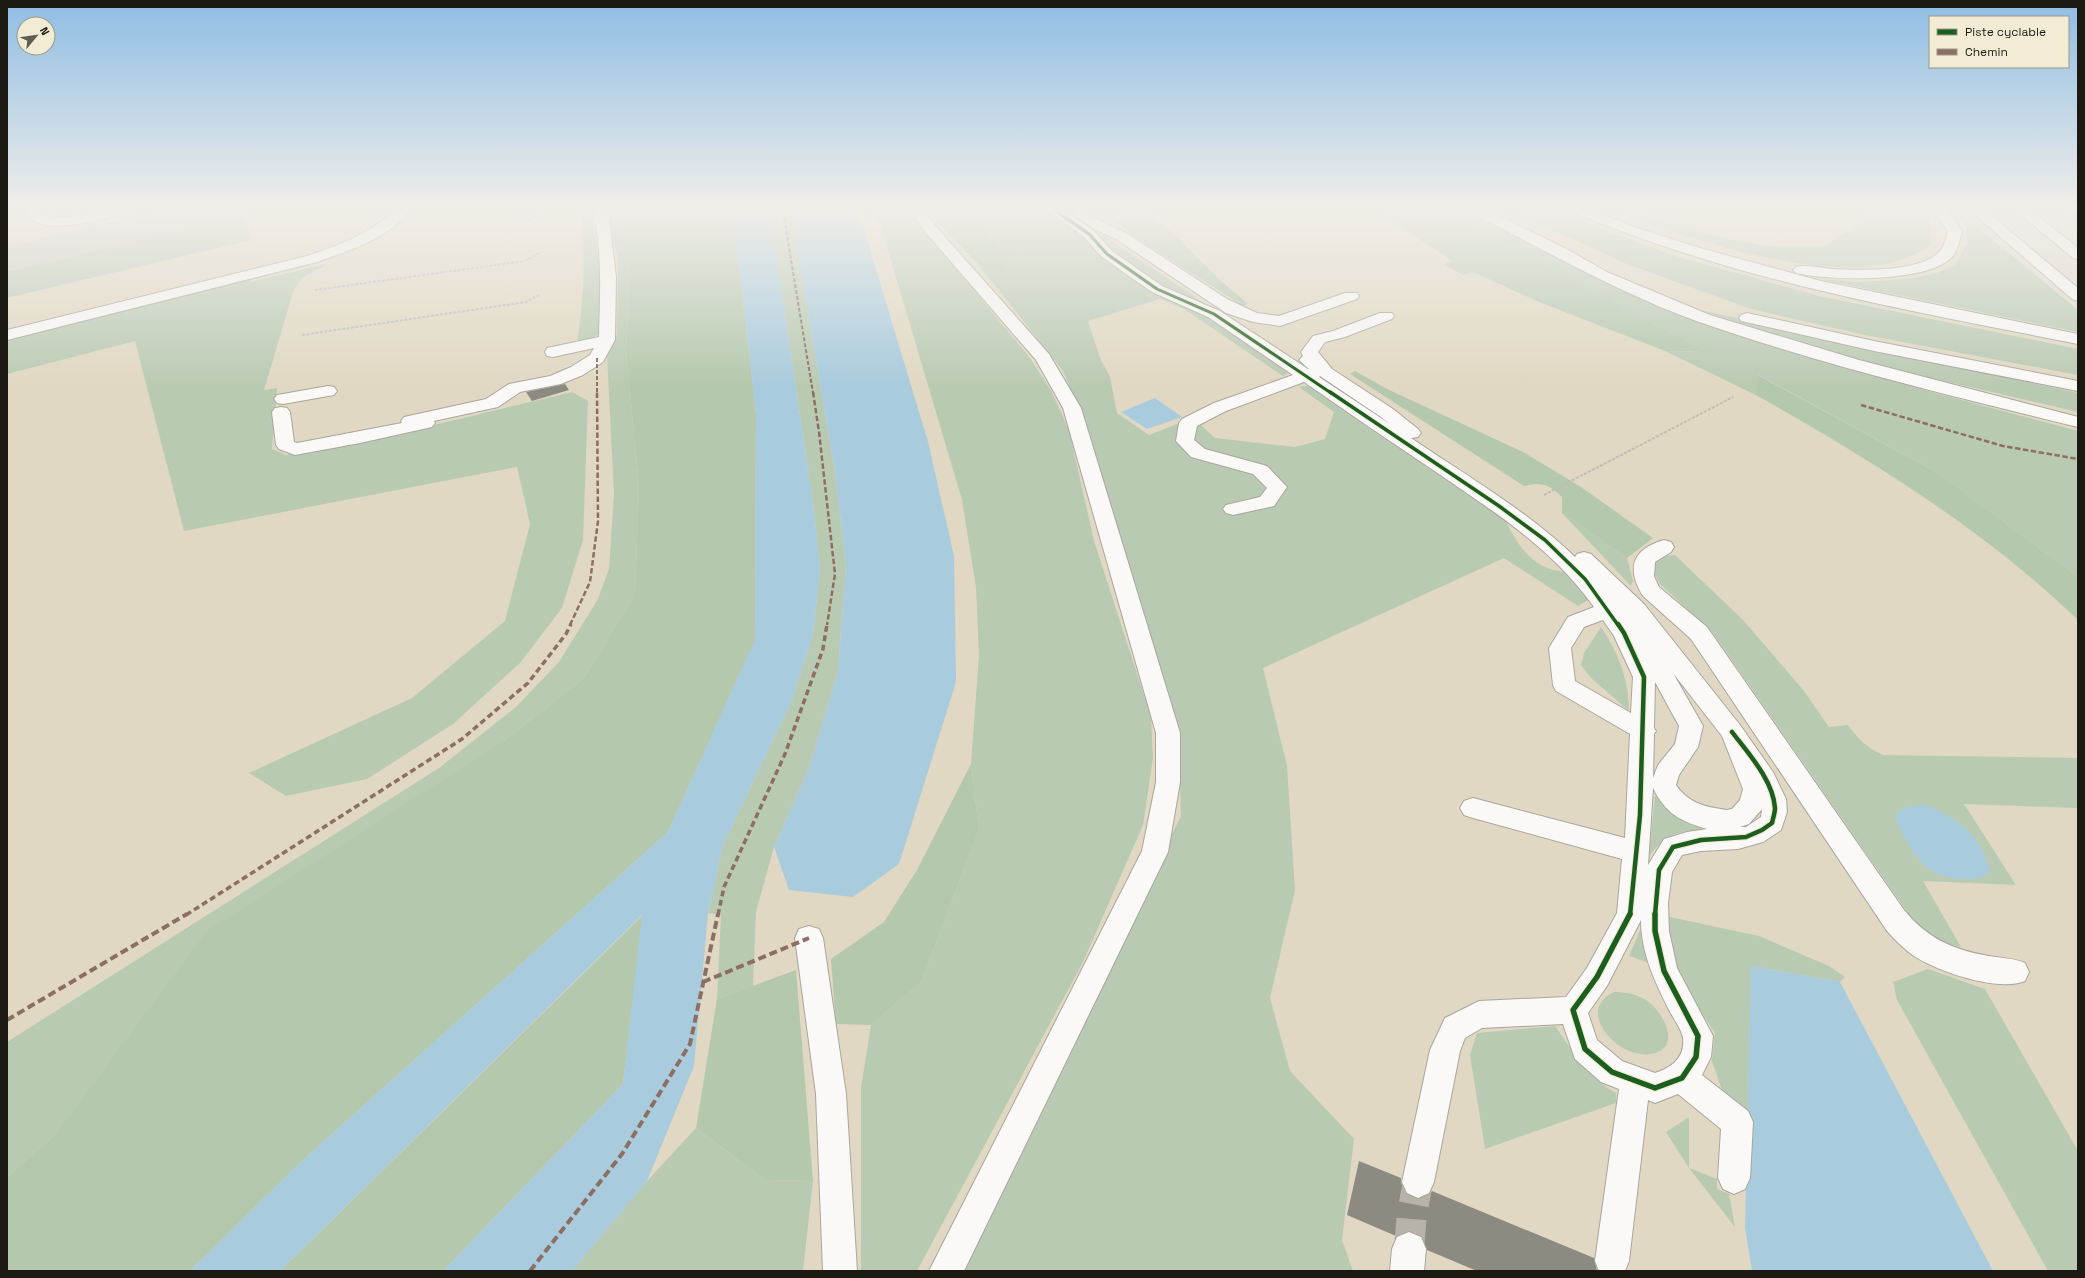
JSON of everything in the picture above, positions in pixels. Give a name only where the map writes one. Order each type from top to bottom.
[{"type":"main road","points":[[7,335],[281,267]]},
{"type":"main road","points":[[410,421],[492,403],[515,388],[555,380],[578,371],[597,358],[607,340],[607,267]]},
{"type":"main road","points":[[946,1271],[1155,852],[1168,782],[1168,732],[1072,408],[1043,358],[963,267]]},
{"type":"main road","points":[[1125,267],[1157,289],[1214,314],[1315,374],[1387,412],[1402,426],[1539,517],[1567,540],[1613,602],[1691,726],[1686,747],[1667,772],[1642,787]]},
{"type":"main road","points":[[1154,267],[1315,374]]},
{"type":"main road","points":[[1167,267],[1222,303],[1315,374],[1545,540],[1585,579],[1613,602],[1636,609],[1732,732],[1755,763],[1768,786],[1775,807],[1772,823],[1760,834],[1740,840],[1701,840],[1673,847],[1659,870],[1655,903],[1656,931],[1664,971],[1698,1036],[1696,1058],[1682,1078],[1655,1088],[1612,1072],[1585,1049],[1572,1010]]},
{"type":"main road","points":[[1587,267],[1602,275],[1711,320],[1853,364],[2078,422]]},
{"type":"main road","points":[[1599,267],[1688,300],[1763,323],[2078,386]]},
{"type":"main road","points":[[1745,267],[1787,279],[1850,294],[2074,338]]},
{"type":"main road","points":[[1787,267],[1818,273],[1858,275],[1887,273],[1917,267]]},
{"type":"main road","points":[[2044,267],[2078,296]]},
{"type":"main road","points":[[1222,303],[1253,317],[1324,326],[1365,304]]},
{"type":"main road","points":[[1315,374],[1309,352],[1319,339],[1339,334],[1365,304]]},
{"type":"main road","points":[[1280,321],[1300,308],[1365,304]]},
{"type":"main road","points":[[553,352],[607,340]]},
{"type":"main road","points":[[1233,509],[1266,502],[1277,487],[1260,470],[1198,453],[1185,441],[1188,423],[1220,407],[1315,374]]},
{"type":"main road","points":[[328,391],[282,406],[285,445],[295,449],[360,438],[525,400],[555,380]]},
{"type":"main road","points":[[1664,547],[1645,559],[1644,576],[1650,591],[1699,632],[1889,912],[1912,938],[1939,955],[1955,962],[1981,969],[2015,972]]},
{"type":"main road","points":[[1572,1010],[1597,977],[1630,916],[1642,787],[1644,677],[1624,633],[1613,602]]},
{"type":"main road","points":[[1613,602],[1576,622],[1560,648],[1564,685],[1644,731]]},
{"type":"main road","points":[[1667,772],[1664,785],[1668,794],[1675,802],[1689,812],[1706,818],[1727,821],[1740,817],[1752,805],[1755,789],[1732,732]]},
{"type":"main road","points":[[1473,808],[1636,852]]},
{"type":"main road","points":[[809,938],[831,1094],[840,1271]]},
{"type":"main road","points":[[1418,1182],[1445,1050],[1455,1028],[1479,1015],[1572,1010]]},
{"type":"main road","points":[[1682,1078],[1737,1122],[1734,1178]]},
{"type":"main road","points":[[1612,1261],[1635,1081]]},
{"type":"path","points":[[315,290],[484,267]]},
{"type":"path","points":[[302,335],[526,302],[539,295]]},
{"type":"path","points":[[1544,495],[1733,396]]},
{"type":"shaded area","points":[[7,267],[1987,267],[2078,340],[2078,1271],[7,1271]]},
{"type":"green space","points":[[17,267],[139,267],[7,298],[7,269]]},
{"type":"green space","points":[[316,267],[322,267],[301,279],[294,289],[264,390],[277,388],[272,449],[286,455],[409,431],[572,392],[588,401],[583,540],[562,608],[520,663],[453,724],[367,779],[286,796],[249,773],[412,698],[505,621],[530,524],[517,467],[184,531],[135,341],[7,374],[7,339],[249,278],[250,282]]},
{"type":"green space","points":[[584,267],[600,267],[599,334],[589,340],[577,342],[582,308]]},
{"type":"green space","points":[[618,267],[630,267],[626,350],[639,486],[635,595],[584,678],[504,741],[7,1177],[7,1042],[439,768],[516,707],[559,662],[598,599],[609,569],[614,495],[607,355],[617,335]]},
{"type":"green space","points":[[630,267],[739,267],[756,413],[755,640],[668,832],[304,1159],[190,1271],[7,1271],[7,1177],[56,1134],[207,931],[504,741],[584,678],[635,595],[639,486],[626,350]]},
{"type":"green space","points":[[778,267],[800,267],[834,465],[846,565],[838,672],[809,768],[774,847],[756,912],[753,986],[717,999],[721,915],[708,913],[723,845],[792,700],[813,634],[820,569],[813,503]]},
{"type":"green space","points":[[893,267],[954,267],[1030,358],[1051,391],[1069,430],[1094,541],[1151,717],[1153,758],[1143,825],[1083,962],[917,1271],[861,1271],[861,1088],[871,1025],[921,982],[979,830],[971,764],[979,655],[976,587],[962,500]]},
{"type":"green space","points":[[980,267],[984,267],[1007,277],[1003,267],[1123,267],[1211,316],[1283,367],[1288,373],[1283,376],[1184,309],[1160,299],[1088,321],[1100,358],[1110,377],[1117,413],[1149,435],[1193,418],[1215,438],[1295,447],[1325,439],[1334,412],[1299,387],[1308,386],[1319,391],[1503,515],[1520,546],[1527,554],[1544,567],[1567,572],[1590,599],[1578,606],[1504,558],[1263,668],[1287,766],[1295,890],[1270,998],[1290,1071],[1354,1139],[1342,1240],[1353,1271],[955,1271],[1181,816],[1178,727],[1077,404],[1063,371]]},
{"type":"green space","points":[[984,267],[1004,267],[1007,277]]},
{"type":"green space","points":[[1132,267],[1150,267],[1208,306],[1162,287]]},
{"type":"green space","points":[[1181,267],[1206,267],[1248,304],[1243,306]]},
{"type":"green space","points":[[1449,267],[1545,267],[1707,352],[1665,351],[1539,302],[1473,272],[1463,275]]},
{"type":"green space","points":[[1545,267],[1574,267],[1620,290],[1701,322],[1758,342],[1913,387],[2078,431],[2078,577],[1938,473],[1759,375],[1756,395],[1665,351],[1706,352]]},
{"type":"green space","points":[[1634,267],[1713,267],[1819,296],[2078,349],[2078,375],[1860,334],[1751,309]]},
{"type":"green space","points":[[1950,267],[2025,267],[2078,310],[2078,332],[1819,279],[1860,282],[1909,279],[1937,273]]},
{"type":"green space","points":[[1691,308],[2078,393],[2078,412],[1879,366]]},
{"type":"green space","points":[[1355,371],[1387,389],[1523,452],[1581,487],[1653,538],[1627,558],[1562,513],[1562,497],[1553,489],[1540,484],[1524,486],[1350,374]]},
{"type":"green space","points":[[1758,375],[1938,473],[2078,577],[2078,620],[2042,587],[2004,556],[1924,497],[1883,470],[1756,395]]},
{"type":"green space","points":[[1562,513],[1627,558],[1633,581],[1631,586]]},
{"type":"green space","points":[[1675,555],[1743,620],[1804,691],[1829,727],[1848,725],[1863,743],[1877,752],[1883,755],[2078,758],[2078,808],[1964,804],[2016,885],[1923,881],[1961,947],[1938,941],[1912,919],[1713,633],[1660,584],[1651,567],[1660,557]]},
{"type":"green space","points":[[1601,627],[1613,646],[1625,677],[1629,711],[1591,678],[1581,665],[1584,653]]},
{"type":"green space","points":[[971,764],[979,830],[921,982],[871,1025],[836,1024],[831,959],[884,922],[917,870]]},
{"type":"green space","points":[[1655,795],[1668,810],[1702,829],[1671,835],[1666,838],[1649,856]]},
{"type":"green space","points":[[643,915],[623,1084],[443,1271],[280,1271]]},
{"type":"green space","points":[[1665,916],[1759,936],[1829,966],[1845,977],[1840,982],[1751,966],[1748,1113],[1722,1090],[1712,1061],[1715,1033],[1680,981]]},
{"type":"green space","points":[[1644,921],[1652,964],[1629,956]]},
{"type":"green space","points":[[1928,969],[1985,989],[2078,1151],[2078,1271],[2048,1271],[1897,1000],[1893,982]]},
{"type":"green space","points":[[796,970],[813,1181],[765,1180],[696,1128],[717,999]]},
{"type":"green space","points":[[1614,992],[1638,996],[1646,1000],[1658,1011],[1667,1027],[1667,1043],[1663,1049],[1655,1053],[1642,1054],[1629,1051],[1616,1044],[1606,1034],[1600,1023],[1598,1011],[1602,1001]]},
{"type":"green space","points":[[1555,1026],[1589,1072],[1606,1087],[1616,1093],[1616,1103],[1485,1149],[1470,1055],[1477,1033]]},
{"type":"green space","points":[[1689,1117],[1689,1168],[1666,1132]]},
{"type":"green space","points":[[696,1128],[765,1180],[813,1181],[803,1271],[572,1271],[647,1181]]},
{"type":"green space","points":[[1689,1168],[1717,1179],[1717,1189],[1729,1194],[1735,1227]]},
{"type":"water","points":[[739,267],[778,267],[813,503],[820,569],[813,634],[792,700],[723,845],[708,913],[694,1066],[647,1181],[572,1271],[443,1271],[623,1084],[642,915],[280,1271],[190,1271],[304,1159],[668,832],[755,639],[756,413]]},
{"type":"water","points":[[800,267],[875,267],[928,442],[954,556],[956,682],[899,864],[853,897],[789,890],[774,847],[809,768],[838,672],[846,565],[834,465]]},
{"type":"water","points":[[1155,398],[1182,417],[1147,429],[1121,412]]},
{"type":"water","points":[[1926,805],[1959,823],[1967,830],[1981,848],[1990,872],[1980,878],[1973,879],[1947,877],[1936,873],[1920,861],[1896,822],[1898,811],[1911,806]]},
{"type":"water","points":[[1751,966],[1840,982],[1993,1271],[1752,1271],[1745,1228]]},
{"type":"building","points":[[565,384],[569,390],[532,401],[526,392]]},
{"type":"building","points":[[1359,1161],[1401,1178],[1401,1183],[1406,1194],[1419,1199],[1430,1194],[1432,1191],[1594,1258],[1597,1271],[1477,1271],[1427,1250],[1422,1236],[1408,1231],[1396,1236],[1347,1215]]},
{"type":"tunnel","points":[[1409,1249],[1412,1213],[1418,1182]]},
{"type":"marked path","points":[[530,1271],[622,1154],[690,1044],[724,887],[785,754],[823,649],[835,574],[819,432],[792,267]]},
{"type":"marked path","points":[[7,1020],[217,897],[462,739],[528,683],[566,634],[590,582],[598,521],[597,358]]},
{"type":"marked path","points":[[1861,405],[2003,446],[2078,459]]},
{"type":"marked path","points":[[703,982],[809,938]]},
{"type":"cycle path","points":[[1125,267],[1157,289],[1214,314],[1499,506],[1545,540],[1585,579],[1624,633],[1644,677],[1640,815],[1630,915],[1597,977],[1573,1010],[1585,1049],[1612,1072],[1655,1088],[1682,1078],[1696,1057],[1698,1036],[1664,971],[1655,931],[1655,903],[1659,870],[1673,847],[1701,840],[1738,839],[1754,835],[1772,823],[1774,814],[1775,808],[1770,789],[1751,758],[1732,732]]}]
